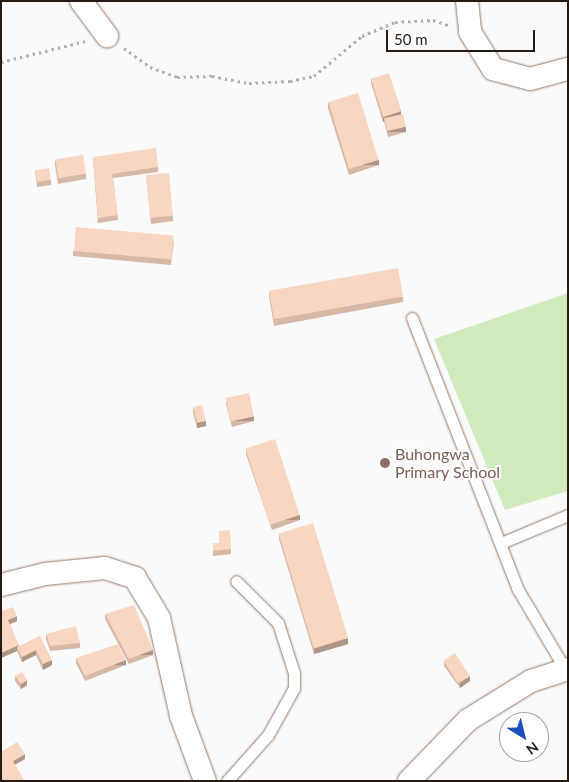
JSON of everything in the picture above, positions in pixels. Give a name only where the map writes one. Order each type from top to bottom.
[{"type":"street","points":[[81,1],[108,36]]},
{"type":"street","points":[[467,1],[470,32],[493,69],[507,76],[530,79],[568,69]]},
{"type":"street","points":[[1,585],[45,574],[105,568],[135,578],[159,618],[180,716],[205,781]]},
{"type":"street","points":[[409,781],[468,720],[530,681],[567,669]]},
{"type":"lane","points":[[412,318],[517,588],[567,669]]},
{"type":"lane","points":[[501,543],[568,515]]},
{"type":"lane","points":[[227,781],[268,735],[294,688],[294,673],[278,623],[236,581]]},
{"type":"path","points":[[1,62],[108,36],[150,67],[177,77],[212,76],[249,83],[314,76],[362,36],[396,22],[433,20],[470,32]]},
{"type":"green space","points":[[568,293],[568,491],[505,510],[434,339]]},
{"type":"building","points":[[389,73],[401,111],[383,117],[371,79]]},
{"type":"building","points":[[358,93],[378,160],[349,169],[328,102]]},
{"type":"building","points":[[403,114],[406,127],[387,131],[384,118]]},
{"type":"building","points":[[156,148],[158,167],[112,174],[118,215],[98,218],[93,157]]},
{"type":"building","points":[[83,155],[86,174],[58,178],[55,159]]},
{"type":"building","points":[[49,168],[51,180],[37,182],[35,170]]},
{"type":"building","points":[[169,173],[173,216],[150,218],[146,175]]},
{"type":"building","points":[[76,227],[174,236],[172,259],[74,251]]},
{"type":"building","points":[[398,268],[403,297],[274,319],[269,291]]},
{"type":"building","points":[[249,393],[254,416],[231,421],[226,398]]},
{"type":"building","points":[[202,405],[206,421],[197,423],[193,407]]},
{"type":"building","points":[[275,439],[300,515],[270,525],[246,449]]},
{"type":"building","points":[[313,523],[348,638],[314,648],[279,534]]},
{"type":"building","points":[[230,530],[231,549],[213,551],[213,543],[219,543],[219,531]]},
{"type":"building","points":[[134,605],[153,650],[129,659],[105,614]]},
{"type":"building","points":[[1,607],[3,611],[13,607],[17,616],[8,620],[19,645],[1,653]]},
{"type":"building","points":[[76,626],[80,643],[50,646],[46,634]]},
{"type":"building","points":[[40,636],[52,660],[43,664],[36,650],[22,657],[17,647]]},
{"type":"building","points":[[118,644],[126,660],[85,676],[76,658]]},
{"type":"building","points":[[455,653],[470,676],[458,683],[443,661]]},
{"type":"building","points":[[22,672],[27,680],[21,684],[15,676]]},
{"type":"building","points":[[17,742],[25,754],[13,761],[24,780],[1,781],[1,752]]},
{"type":"place","name":"Buhongwa Primary School","points":[[385,463]]}]
